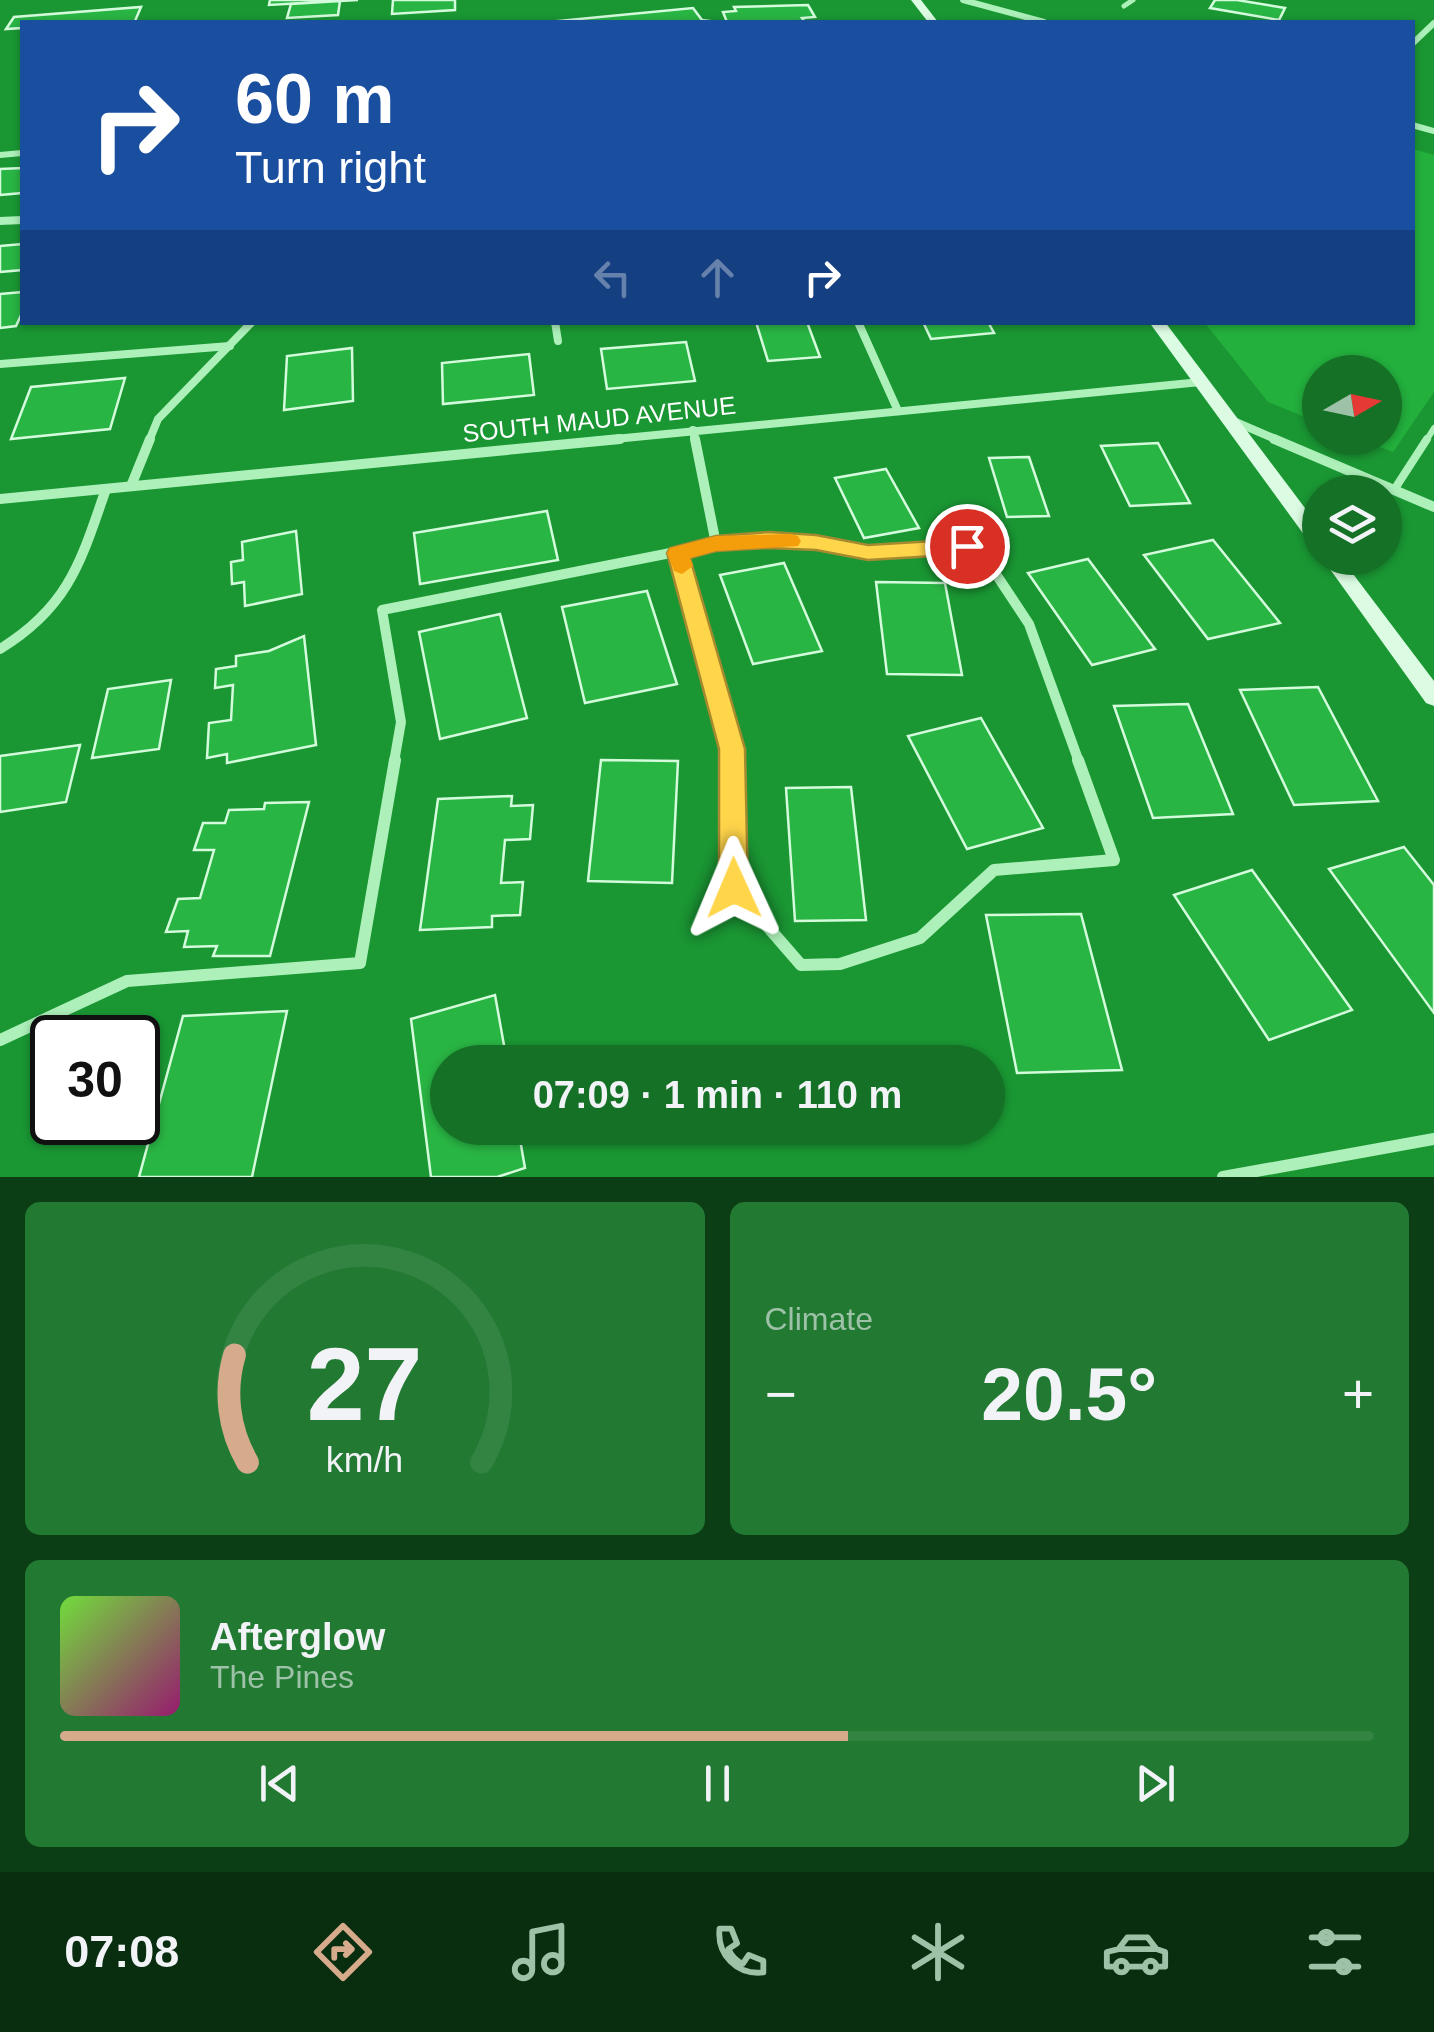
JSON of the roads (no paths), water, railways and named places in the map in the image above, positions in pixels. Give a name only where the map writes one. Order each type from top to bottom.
[{"type":"main road","points":[[916,0],[931,20]]},
{"type":"main road","points":[[1159,325],[1302,518]]},
{"type":"main road","points":[[1344,575],[1434,697]]},
{"type":"street","points":[[963,0],[1037,20]]},
{"type":"street","points":[[1415,41],[1434,23]]},
{"type":"street","points":[[131,486],[158,419],[249,325]]},
{"type":"street","points":[[556,325],[558,340]]},
{"type":"street","points":[[859,325],[898,411]]},
{"type":"street","points":[[0,364],[230,346]]},
{"type":"street","name":"SOUTH MAUD AVENUE","points":[[0,499],[1201,382]]},
{"type":"street","points":[[1230,420],[1359,475]]},
{"type":"street","points":[[693,430],[716,544]]},
{"type":"street","points":[[0,649],[31,632],[61,604],[75,577],[106,489]]},
{"type":"street","points":[[1402,493],[1434,507]]},
{"type":"street","points":[[0,1040],[127,981],[360,964],[401,722],[382,610],[716,544],[816,542],[868,552],[967,546],[980,550],[1029,624],[1114,860],[994,870],[920,938],[840,964],[800,965],[734,888],[732,749],[678,553]]},
{"type":"street","points":[[1222,1177],[1434,1139]]},
{"type":"lane","points":[[1124,6],[1133,0]]},
{"type":"lane","points":[[1402,478],[1434,428]]}]
